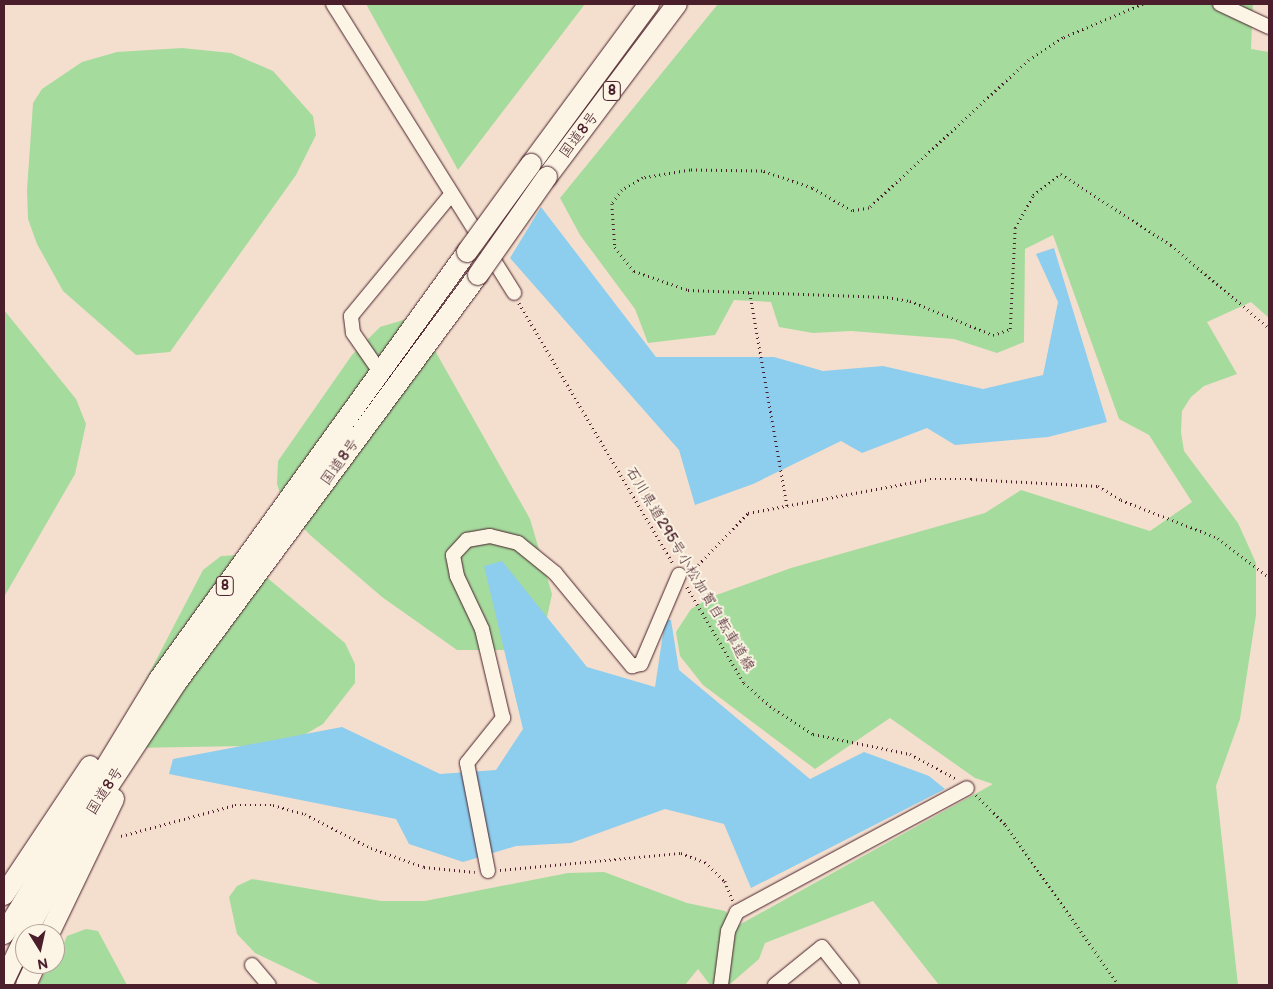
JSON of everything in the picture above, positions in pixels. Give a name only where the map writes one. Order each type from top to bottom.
[{"type":"highway","name":"国道8号","points":[[4,934],[168,681],[378,369],[467,252],[649,4]]},
{"type":"highway","name":"国道8号","points":[[32,924],[87,819],[168,681],[478,275],[548,177],[677,4]]},
{"type":"highway","points":[[4,895],[46,825],[168,681]]},
{"type":"highway","points":[[54,924],[168,681]]},
{"type":"highway","name":"国道8号","points":[[4,981],[15,958]]},
{"type":"street","points":[[332,4],[450,196],[514,293]]},
{"type":"street","points":[[1220,4],[1269,27]]},
{"type":"street","points":[[378,369],[353,333],[351,316],[450,196]]},
{"type":"street","points":[[487,866],[467,763],[503,718],[482,629],[457,576],[453,554],[460,545],[490,536],[524,547],[555,573],[632,666],[641,664],[681,577]]},
{"type":"street","points":[[721,985],[728,931],[737,912],[967,788]]},
{"type":"street","points":[[775,985],[822,947],[852,985]]},
{"type":"street","points":[[252,965],[269,985]]},
{"type":"path","points":[[1143,4],[1063,38],[1029,60],[869,208],[852,211],[812,188],[762,171],[690,170],[644,178],[622,190],[612,204],[615,247],[634,271],[688,290],[887,297],[910,301],[993,336],[1010,329],[1015,228],[1033,195],[1061,174],[1171,245],[1269,328]]},
{"type":"path","points":[[750,292],[787,506]]},
{"type":"path","name":"石川県道295号小松加賀自転車道線","points":[[514,293],[744,683],[774,709],[813,734],[931,763],[967,788],[1006,825],[1119,985]]},
{"type":"path","points":[[681,577],[748,513],[930,479],[1098,486],[1128,504],[1218,538],[1269,577]]},
{"type":"path","points":[[121,836],[235,805],[273,805],[305,814],[371,848],[424,867],[487,866],[681,854],[705,862],[725,881],[737,912]]},
{"type":"green space","points":[[366,4],[585,4],[458,170]]},
{"type":"green space","points":[[718,4],[1253,4],[1251,49],[1269,52],[1269,318],[1251,302],[1207,322],[1237,374],[1204,386],[1191,397],[1182,411],[1181,432],[1184,451],[1238,523],[1256,563],[1256,615],[1240,719],[1216,786],[1238,985],[939,985],[873,901],[765,943],[759,959],[729,985],[710,985],[698,969],[685,985],[322,985],[255,953],[237,934],[229,897],[237,886],[252,879],[381,901],[425,901],[568,873],[604,872],[687,903],[725,911],[739,925],[993,784],[975,778],[890,718],[815,769],[703,685],[680,656],[676,632],[691,609],[711,597],[791,568],[985,513],[1021,490],[1150,531],[1192,502],[1149,435],[1119,419],[1053,235],[1025,249],[1024,342],[997,353],[954,339],[851,331],[813,333],[779,327],[771,302],[734,300],[715,335],[648,343],[635,309],[580,235],[560,198]]},
{"type":"green space","points":[[182,48],[231,53],[273,71],[313,116],[316,135],[296,175],[170,352],[136,355],[63,291],[37,244],[28,219],[27,190],[33,103],[42,89],[82,62],[117,52]]},
{"type":"green space","points":[[4,310],[76,399],[86,424],[75,474],[4,597]]},
{"type":"green space","points":[[410,318],[420,324],[530,519],[552,594],[546,622],[519,650],[457,650],[382,597],[310,535],[285,508],[277,484],[278,461],[352,355],[380,327]]},
{"type":"green space","points":[[240,555],[345,643],[355,664],[355,683],[323,724],[304,735],[246,746],[131,748],[129,712],[203,570],[221,556]]},
{"type":"green space","points":[[86,929],[98,931],[127,985],[38,985],[44,974],[65,974],[65,941],[67,936]]},
{"type":"water","points":[[541,207],[656,357],[774,357],[823,371],[883,366],[983,389],[1043,375],[1058,302],[1036,254],[1054,248],[1107,422],[1048,437],[955,445],[927,428],[862,453],[841,441],[753,484],[695,505],[679,450],[510,258]]},
{"type":"water","points":[[502,561],[587,667],[655,687],[665,620],[671,620],[679,670],[810,779],[864,752],[929,776],[945,789],[751,888],[724,824],[665,809],[571,843],[516,846],[463,862],[409,844],[396,819],[169,774],[173,759],[342,727],[440,774],[496,770],[523,729],[484,566]]}]
